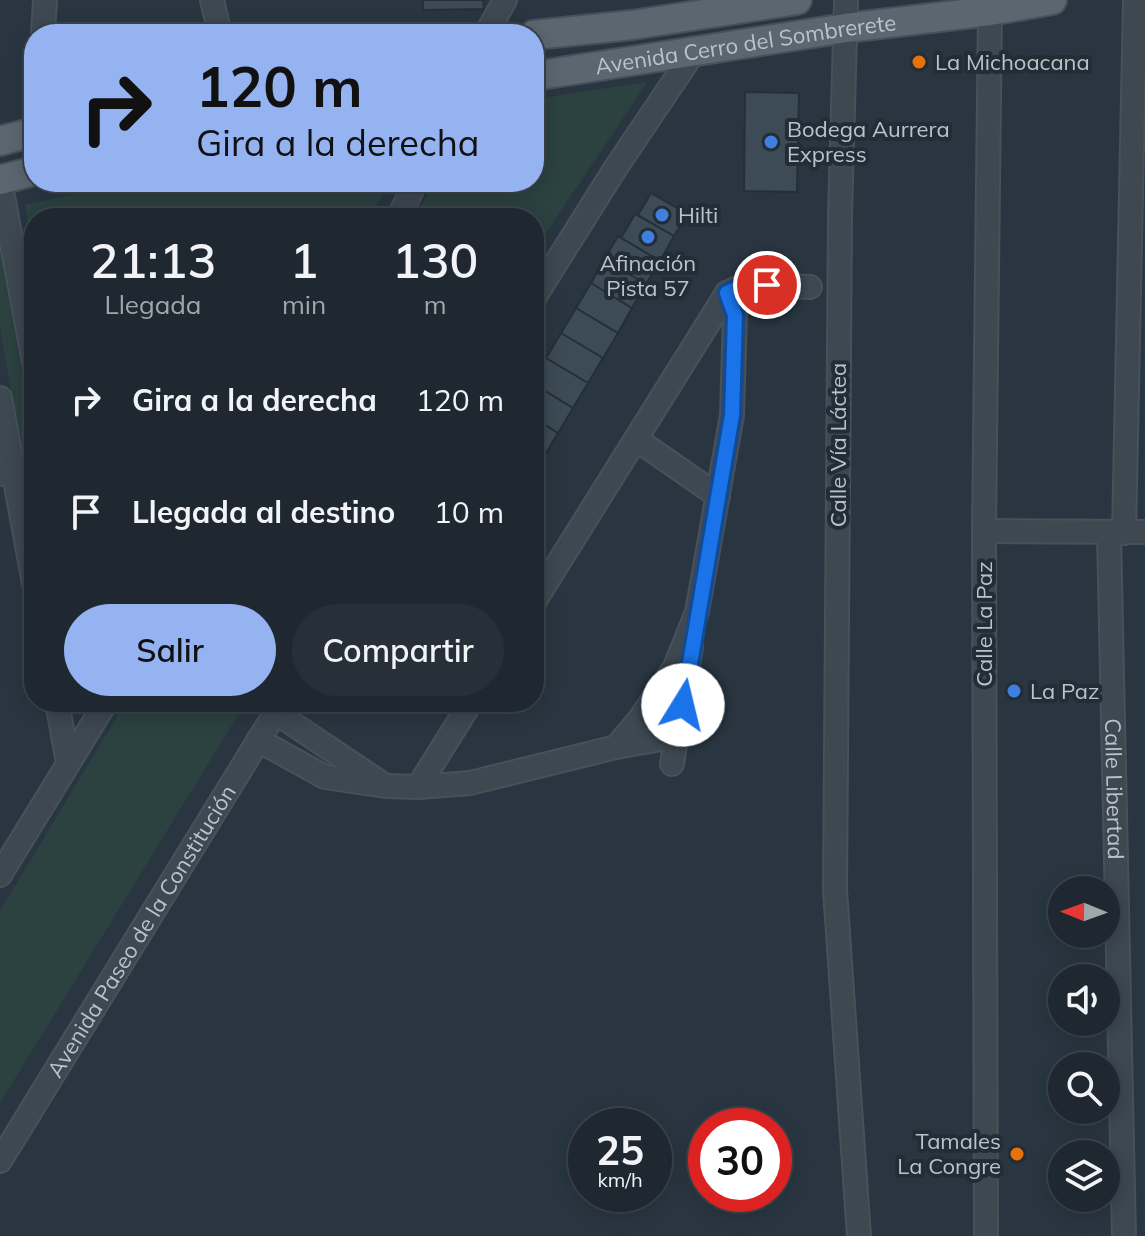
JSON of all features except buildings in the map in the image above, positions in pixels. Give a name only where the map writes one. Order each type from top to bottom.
[{"type":"main road","name":"Avenida Cerro del Sombrerete","points":[[544,33],[720,7],[797,0]]},
{"type":"main road","name":"Avenida Cerro del Sombrerete","points":[[544,75],[693,53],[846,14],[990,11],[1052,0]]},
{"type":"main road","points":[[0,141],[24,135]]},
{"type":"main road","points":[[0,180],[24,174]]},
{"type":"street","points":[[44,24],[45,0]]},
{"type":"street","points":[[212,0],[218,24]]},
{"type":"street","points":[[492,24],[505,0]]},
{"type":"street","name":"Calle Libertad","points":[[1124,1236],[1126,533],[1135,0]]},
{"type":"street","name":"Calle La Paz","points":[[986,1236],[984,531],[990,11]]},
{"type":"street","name":"Calle Vía Láctea","points":[[846,14],[840,216],[835,890],[859,1236]]},
{"type":"street","points":[[544,282],[693,53]]},
{"type":"street","points":[[0,180],[24,305]]},
{"type":"street","points":[[544,586],[727,293],[746,284],[810,287]]},
{"type":"street","points":[[672,764],[732,415],[735,315],[727,293]]},
{"type":"street","points":[[0,398],[24,525]]},
{"type":"street","points":[[636,439],[718,496]]},
{"type":"street","points":[[984,531],[1126,533]]},
{"type":"street","points":[[616,747],[639,720],[675,667],[697,612]]},
{"type":"street","points":[[59,712],[68,763]]},
{"type":"street","points":[[0,875],[100,712]]},
{"type":"street","name":"Avenida Paseo de la Constitución","points":[[0,1161],[276,712]]},
{"type":"street","points":[[286,712],[386,786]]},
{"type":"street","points":[[418,787],[465,712]]},
{"type":"street","points":[[258,740],[325,777],[386,786],[418,787],[470,783],[616,747],[678,736]]},
{"type":"green space","points":[[647,82],[544,236],[544,208],[420,208],[429,192],[544,192],[544,97]]},
{"type":"green space","points":[[83,192],[384,192],[375,208],[25,208],[25,205]]},
{"type":"green space","points":[[0,251],[24,387],[24,450],[21,450],[0,328]]},
{"type":"green space","points":[[120,712],[240,712],[0,1103],[0,911]]},
{"type":"place","name":"La Michoacana","points":[[919,62]]},
{"type":"place","name":"Bodega Aurrera Express","points":[[771,142]]},
{"type":"place","name":"Hilti","points":[[662,215]]},
{"type":"place","name":"Afinación Pista 57","points":[[648,237]]},
{"type":"place","name":"La Paz","points":[[1014,691]]},
{"type":"place","name":"Tamales La Congre","points":[[1017,1154]]},
{"type":"route","points":[[683,705],[732,415],[735,315],[727,293],[746,284],[767,285]]}]
